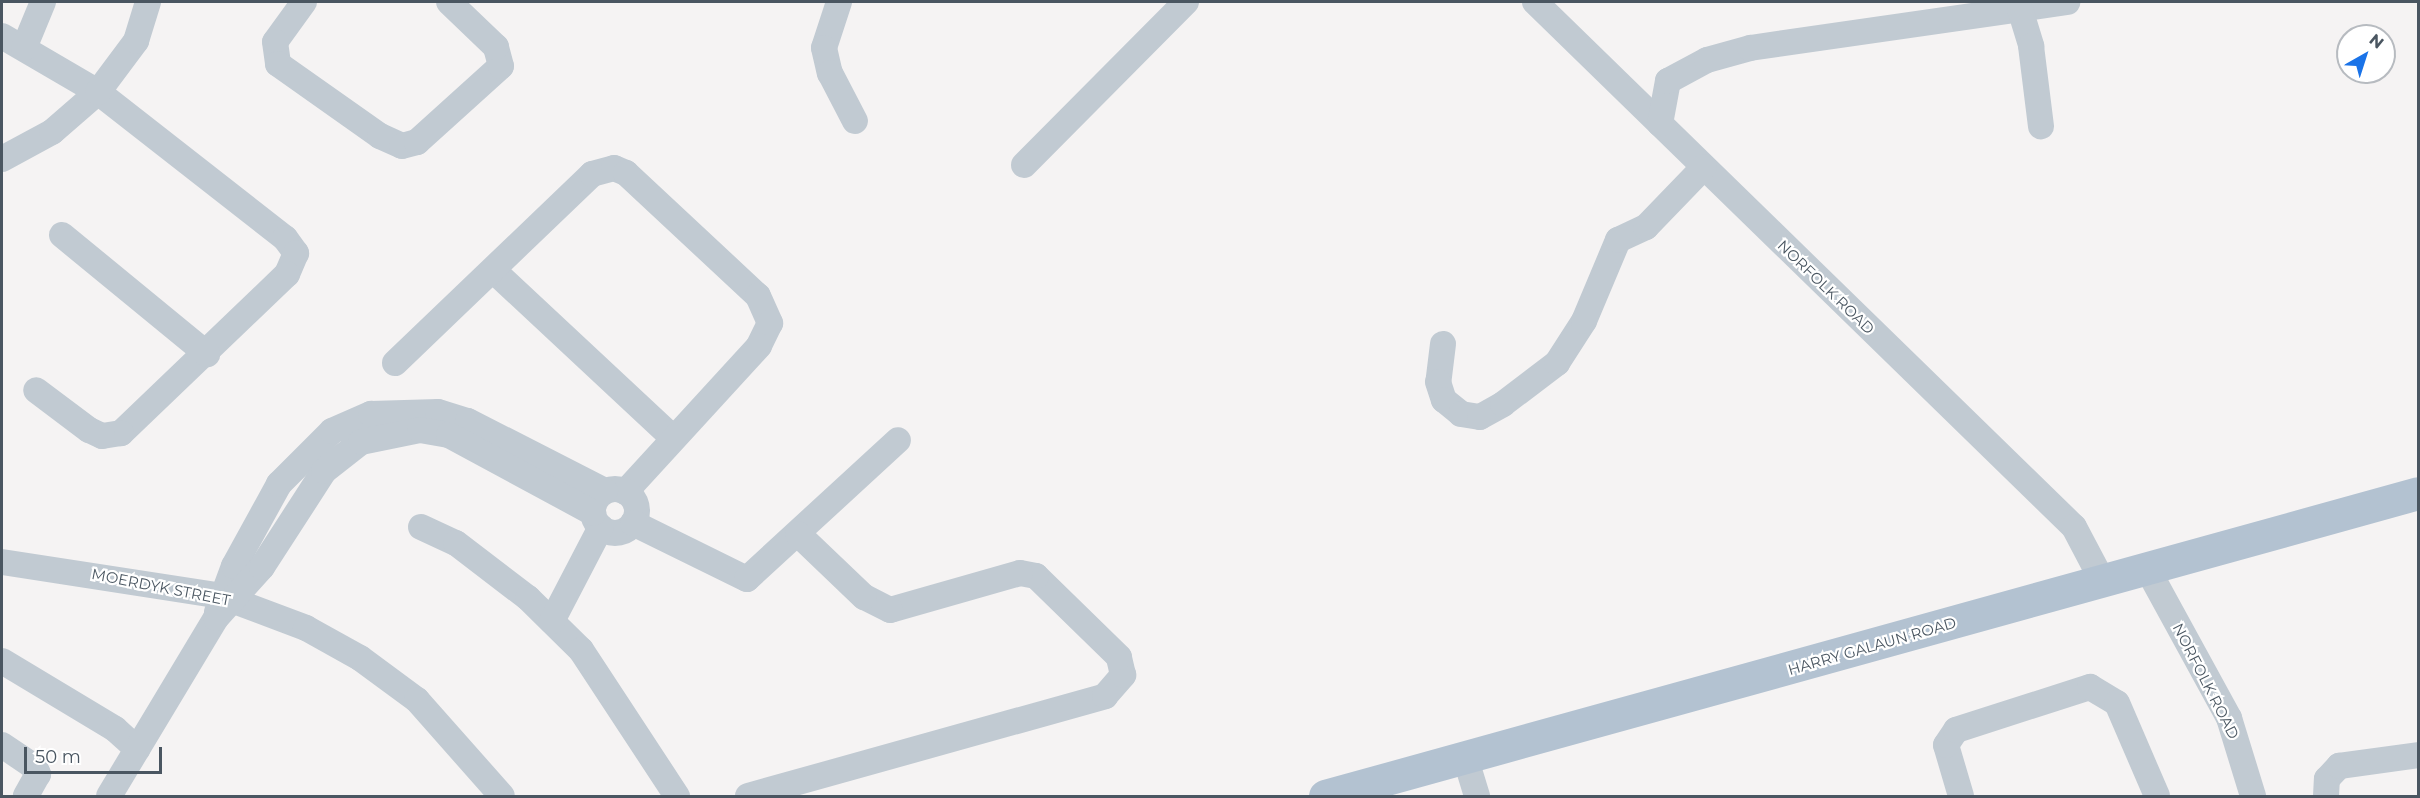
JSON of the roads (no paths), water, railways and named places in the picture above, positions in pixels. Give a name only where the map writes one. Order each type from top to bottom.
[{"type":"main road","name":"HARRY GALAUN ROAD","points":[[1325,796],[1466,760],[2418,493]]},
{"type":"street","points":[[24,48],[43,2]]},
{"type":"street","points":[[2,159],[52,132],[98,92],[136,40],[148,2]]},
{"type":"street","points":[[304,2],[275,42],[278,64],[380,136],[402,146],[417,142],[501,66],[496,47],[449,2]]},
{"type":"street","points":[[839,2],[824,48],[830,73],[855,121]]},
{"type":"street","points":[[1024,165],[1186,2]]},
{"type":"street","name":"NORFOLK ROAD","points":[[1535,2],[2074,527],[2103,582]]},
{"type":"street","points":[[1660,124],[1668,81],[1707,60],[1803,39],[2067,2]]},
{"type":"street","points":[[2020,9],[2031,46],[2041,126]]},
{"type":"street","points":[[2,36],[98,92],[285,238],[296,254],[287,274],[207,354],[112,436],[89,430],[36,390]]},
{"type":"street","points":[[395,363],[494,271],[592,174],[614,168],[758,296],[768,310],[769,332],[606,506],[552,621]]},
{"type":"street","points":[[1443,344],[1438,382],[1444,400],[1461,414],[1480,417],[1503,404],[1557,363],[1584,321],[1618,240],[1646,227],[1704,168]]},
{"type":"street","points":[[62,235],[207,354]]},
{"type":"street","points":[[494,271],[672,437]]},
{"type":"street","points":[[109,796],[224,605],[269,503],[306,452],[332,431],[371,414],[402,410],[468,421],[606,506],[621,531],[633,523],[740,579],[758,573],[898,440]]},
{"type":"street","points":[[224,605],[262,567],[340,455],[388,434],[420,430],[474,445],[606,506]]},
{"type":"street","points":[[269,503],[294,519]]},
{"type":"street","points":[[421,527],[456,543],[552,621],[581,650],[677,796]]},
{"type":"street","points":[[748,796],[1105,696],[1123,675],[1119,657],[1036,576],[1020,573],[890,610],[864,597],[798,534]]},
{"type":"street","name":"MOERDYK STREET","points":[[2,562],[275,614],[360,658],[417,700],[502,796]]},
{"type":"street","points":[[262,567],[275,614]]},
{"type":"street","name":"NORFOLK ROAD","points":[[2148,570],[2229,718],[2253,796]]},
{"type":"street","points":[[2,661],[116,729],[137,749]]},
{"type":"street","points":[[1961,796],[1946,745],[1956,730],[2090,687],[2117,703],[2157,796]]},
{"type":"street","points":[[2,746],[35,767],[38,774],[26,796]]},
{"type":"street","points":[[2326,796],[2327,779],[2339,766],[2418,755]]},
{"type":"street","points":[[1466,760],[1477,796]]}]
